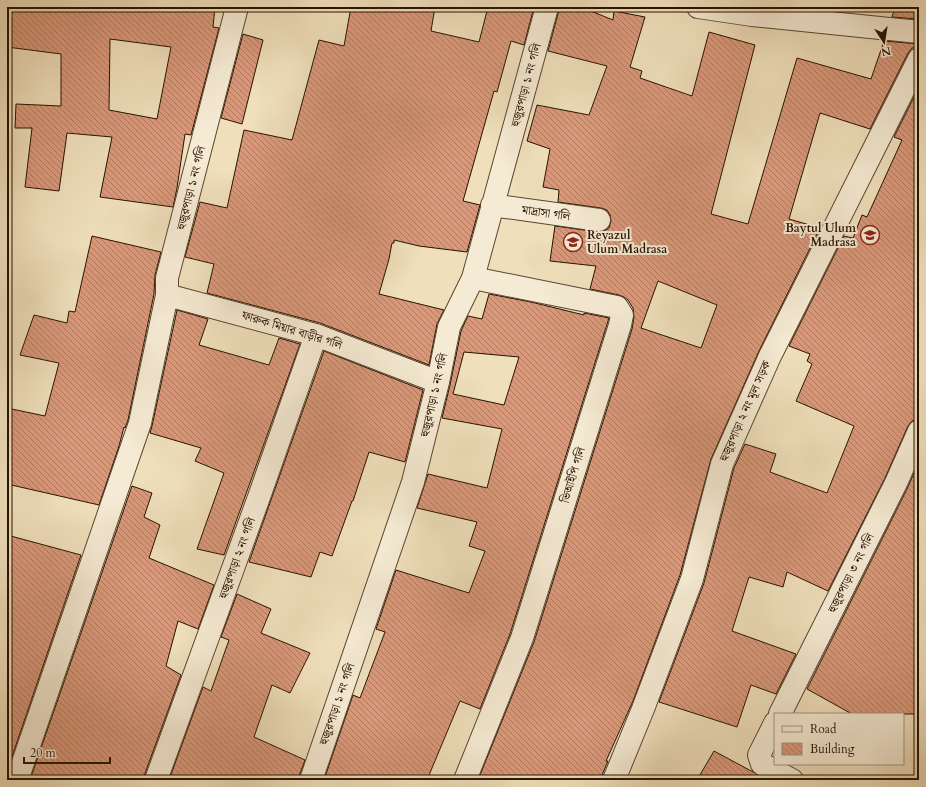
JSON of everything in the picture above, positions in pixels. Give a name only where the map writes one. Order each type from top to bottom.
[{"type":"street","name":"হুজুরপাড়া ১ নং গলি","points":[[17,780],[140,423],[167,295],[167,278],[237,7]]},
{"type":"street","name":"হুজুরপাড়া ১ নং গলি","points":[[311,780],[413,482],[438,382],[449,327],[473,278],[547,7]]},
{"type":"street","points":[[698,7],[752,15],[919,32]]},
{"type":"street","name":"হুজুরপাড়া ২ নং মূল সড়ক","points":[[614,780],[643,709],[692,579],[722,464],[770,356],[919,60]]},
{"type":"street","name":"মাদ্রাসা গলি","points":[[492,205],[599,220]]},
{"type":"street","name":"ভিআইপি গলি","points":[[465,780],[522,638],[618,332],[622,315],[616,307],[473,278]]},
{"type":"street","name":"ফারুক মিয়ার বাড়ীর গলি","points":[[167,295],[316,335],[438,382]]},
{"type":"street","name":"হুজুরপাড়া ২ নং গলি","points":[[156,780],[316,335]]},
{"type":"street","name":"হুজুরপাড়া ৩ নং গলি","points":[[781,713],[896,483],[919,431]]},
{"type":"street","points":[[774,725],[759,755],[762,764],[792,780]]},
{"type":"building","points":[[7,7],[58,7],[79,11],[80,7],[215,7],[213,27],[219,28],[191,135],[185,134],[173,207],[100,197],[112,137],[67,133],[59,191],[25,187],[32,128],[15,128],[16,104],[61,106],[61,54],[7,47]],"holes":[[[110,39],[171,47],[157,119],[109,110]]]},
{"type":"building","points":[[351,7],[435,7],[431,31],[479,42],[488,7],[534,7],[524,45],[511,41],[497,92],[494,91],[463,201],[480,205],[467,252],[419,246],[394,240],[394,243],[392,243],[379,294],[444,310],[437,324],[429,365],[320,323],[207,293],[214,264],[185,257],[200,202],[227,208],[244,130],[292,140],[319,40],[344,46]]},
{"type":"building","points":[[559,7],[581,7],[613,20],[614,11],[645,17],[630,67],[642,71],[640,78],[692,96],[709,32],[755,45],[711,214],[748,224],[797,58],[871,79],[884,41],[919,44],[919,47],[912,48],[908,53],[870,129],[820,113],[789,219],[820,228],[759,351],[711,459],[680,575],[633,701],[606,761],[608,761],[600,780],[478,780],[534,642],[632,329],[634,317],[633,308],[624,297],[590,289],[596,266],[550,261],[555,226],[598,232],[609,228],[611,221],[607,210],[558,202],[559,190],[543,187],[550,149],[527,141],[537,105],[589,115],[607,66],[548,51]],"holes":[[[658,281],[717,305],[701,348],[641,328]]]},
{"type":"building","points":[[895,7],[919,7],[919,19],[892,17]]},
{"type":"building","points":[[243,34],[263,40],[242,124],[221,118]]},
{"type":"building","points":[[919,87],[919,419],[912,421],[908,426],[885,478],[828,591],[787,572],[783,587],[749,577],[732,631],[796,654],[776,694],[751,685],[737,727],[659,702],[704,583],[734,468],[745,444],[776,454],[770,472],[827,493],[854,426],[796,401],[812,364],[807,361],[810,354],[789,346],[844,236],[853,238],[862,215],[867,217],[902,140],[894,137]]},
{"type":"building","points":[[92,236],[161,252],[155,275],[154,294],[128,420],[125,428],[124,427],[99,505],[7,484],[7,408],[45,416],[59,363],[20,355],[34,315],[67,323],[69,311],[75,312]]},
{"type":"building","points":[[489,294],[531,302],[584,315],[584,313],[609,318],[510,634],[480,709],[460,701],[427,780],[324,780],[353,695],[360,698],[385,632],[376,629],[396,570],[469,593],[485,551],[469,546],[477,522],[417,508],[428,474],[487,488],[502,429],[442,418],[461,331],[468,316],[482,319]],"holes":[[[464,352],[519,357],[504,405],[453,394]]]},
{"type":"building","points":[[177,310],[208,319],[199,345],[269,365],[279,338],[300,344],[224,555],[197,549],[224,473],[195,461],[201,448],[150,433]]},
{"type":"building","points":[[324,351],[423,390],[405,462],[369,452],[353,501],[332,556],[320,552],[311,577],[249,562]]},
{"type":"building","points":[[919,462],[919,714],[850,713],[807,689]]},
{"type":"building","points":[[132,486],[152,493],[144,517],[160,525],[149,558],[214,585],[198,629],[178,621],[166,666],[181,675],[144,776],[144,780],[30,780]]},
{"type":"building","points":[[7,535],[81,555],[7,771]]},
{"type":"building","points":[[237,594],[271,609],[261,633],[310,653],[290,693],[272,685],[254,737],[305,760],[299,780],[169,780],[203,687],[211,691],[229,640],[221,637]]},
{"type":"building","points":[[714,751],[755,773],[765,780],[697,780]]},
{"type":"place","name":"Baytul Ulum Madrasa","points":[[870,235]]},
{"type":"place","name":"Reyazul Ulum Madrasa","points":[[573,242]]}]
